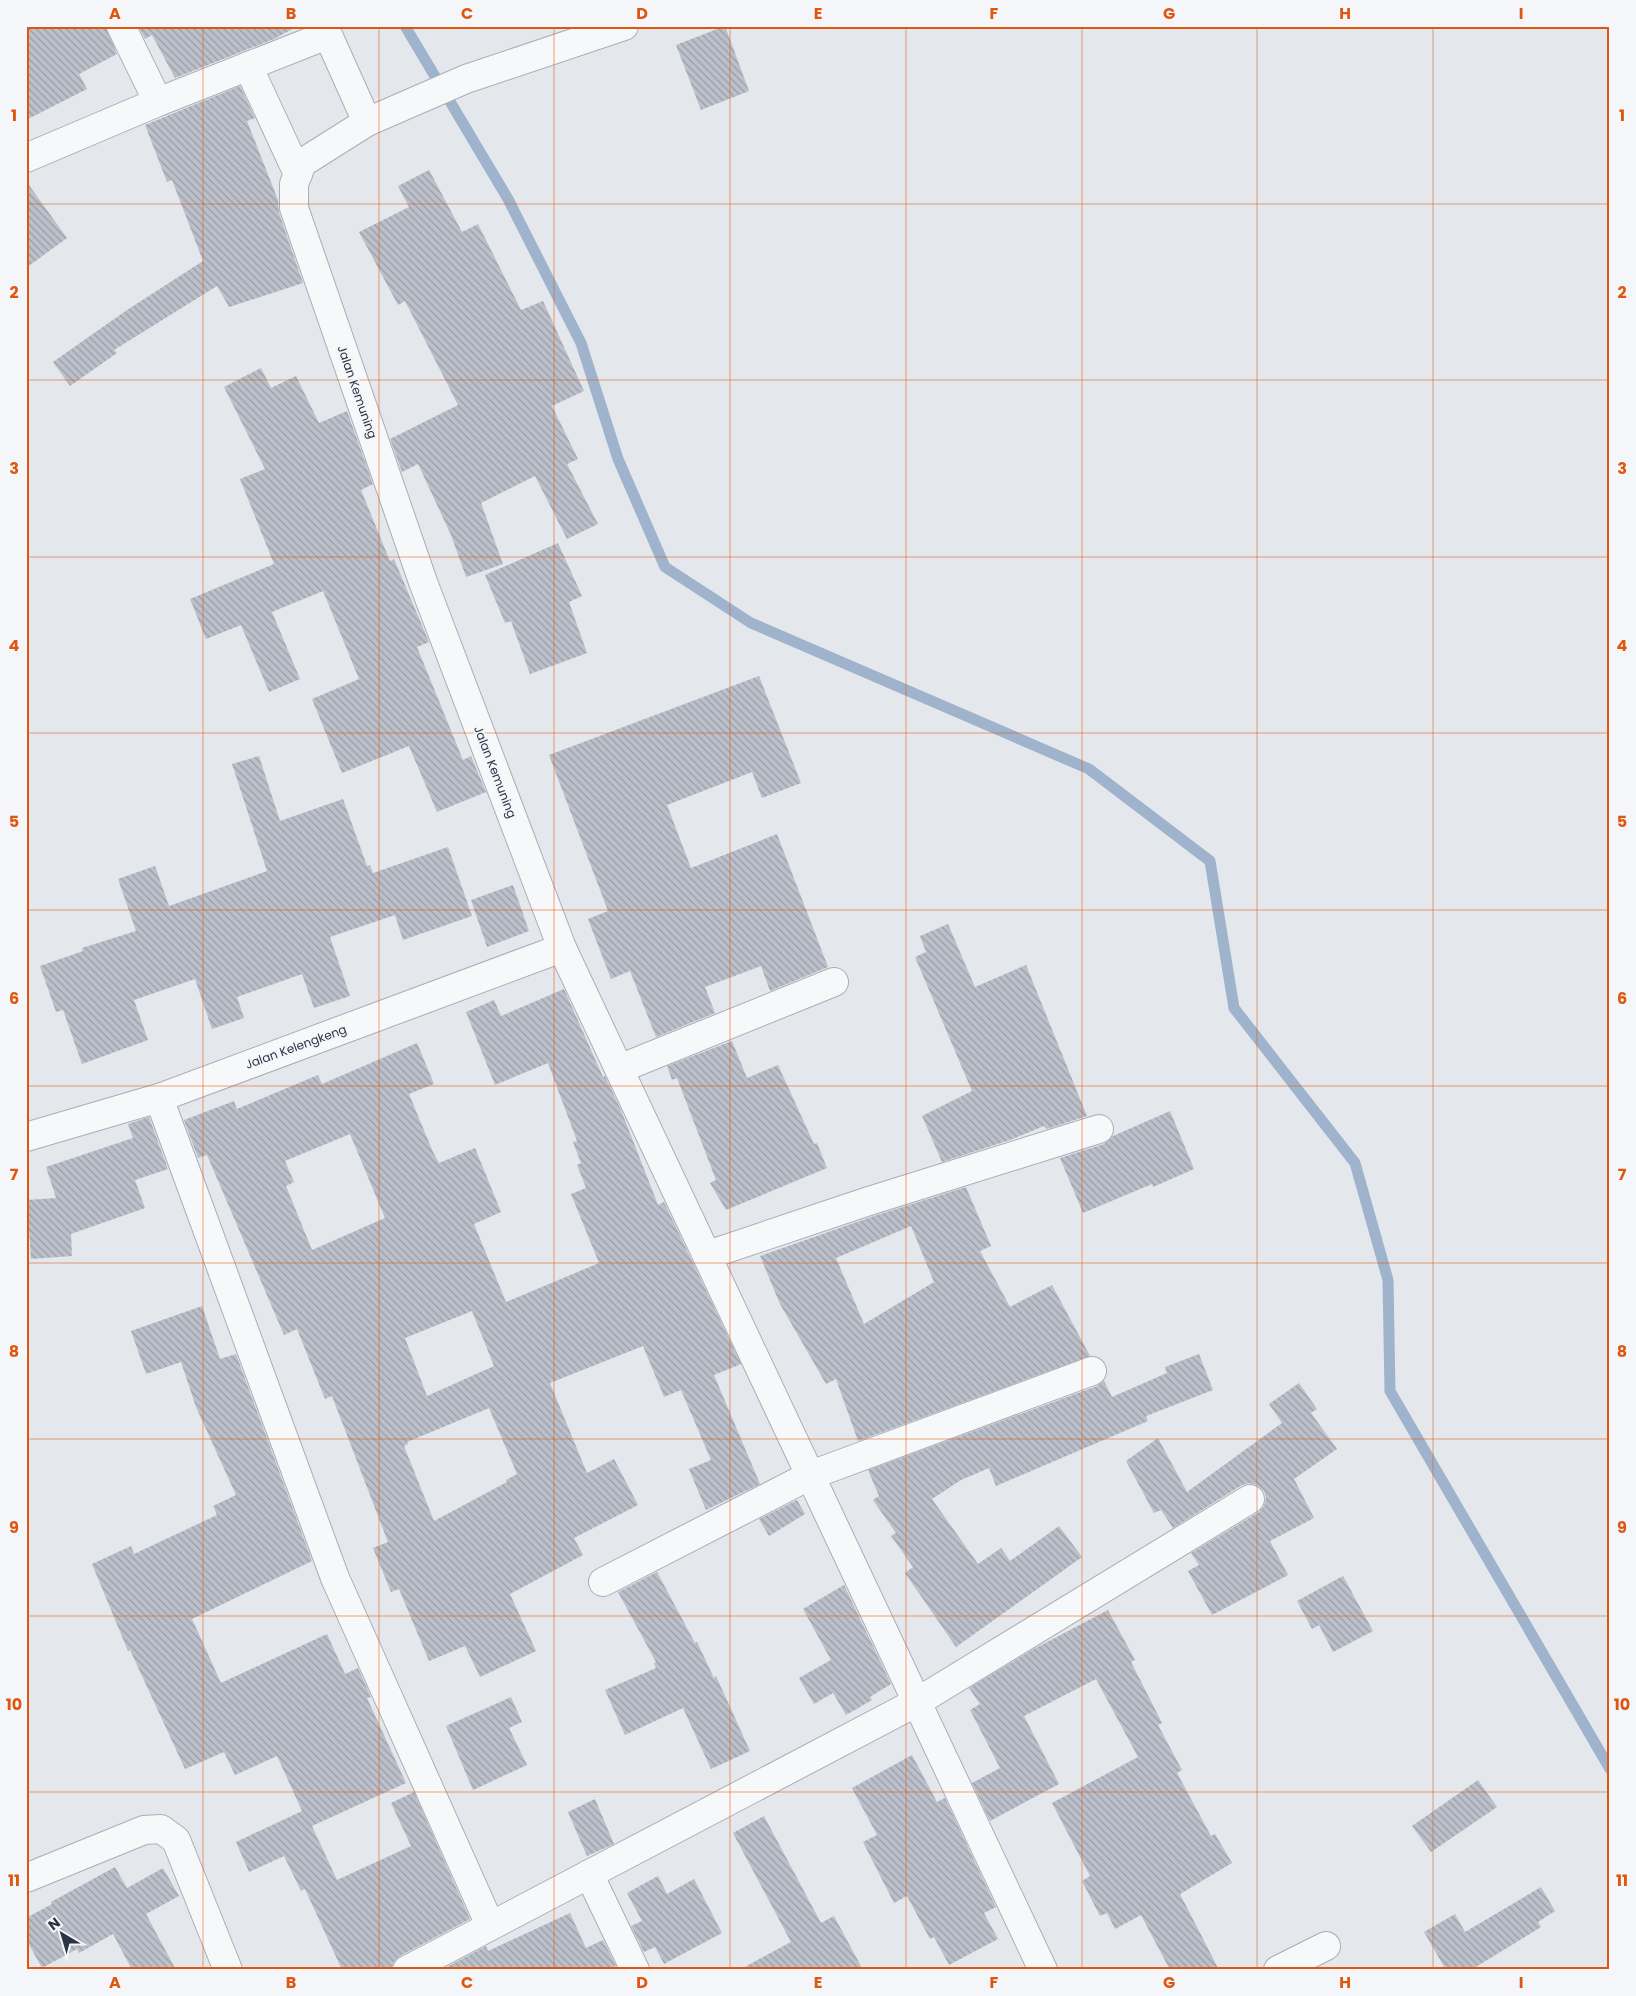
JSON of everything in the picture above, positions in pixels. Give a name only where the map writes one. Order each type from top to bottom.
[{"type":"street","points":[[121,26],[158,102]]},
{"type":"street","points":[[298,174],[302,163],[367,122],[466,80],[624,26]]},
{"type":"street","points":[[26,158],[248,66],[325,30],[367,122]]},
{"type":"street","points":[[248,66],[298,174]]},
{"type":"street","name":"Jalan Kemuning","points":[[298,174],[294,184],[294,208],[300,226],[423,582],[562,948],[1043,1970]]},
{"type":"street","name":"Jalan Kelengkeng","points":[[26,1137],[159,1098],[562,948]]},
{"type":"street","points":[[619,1068],[834,982]]},
{"type":"street","points":[[159,1098],[335,1578],[490,1925]]},
{"type":"street","points":[[708,1256],[869,1201],[1099,1129]]},
{"type":"street","points":[[603,1582],[811,1474],[1092,1371]]},
{"type":"street","points":[[407,1970],[917,1702],[1250,1499]]},
{"type":"street","points":[[26,1878],[144,1830],[161,1829],[176,1840],[228,1970]]},
{"type":"street","points":[[588,1874],[635,1970]]},
{"type":"street","points":[[1278,1970],[1326,1946]]},
{"type":"building","points":[[26,26],[106,26],[117,54],[79,74],[87,89],[26,120]]},
{"type":"building","points":[[138,26],[298,26],[274,39],[175,78],[152,35],[145,39]]},
{"type":"building","points":[[725,26],[749,91],[701,110],[676,45]]},
{"type":"building","points":[[240,86],[255,118],[247,121],[278,200],[279,213],[303,283],[229,307],[217,286],[114,350],[117,353],[70,386],[53,362],[127,310],[203,261],[172,180],[167,182],[145,125]]},
{"type":"building","points":[[429,170],[462,232],[478,224],[521,310],[543,301],[584,391],[552,406],[578,459],[567,464],[598,524],[567,539],[535,476],[481,503],[503,564],[466,577],[451,535],[418,464],[402,472],[390,439],[458,405],[405,301],[398,305],[359,232],[409,207],[398,186]]},
{"type":"building","points":[[26,181],[67,238],[26,268]]},
{"type":"building","points":[[261,368],[271,388],[296,376],[319,423],[347,411],[373,484],[361,490],[390,561],[394,559],[429,642],[417,647],[463,760],[471,756],[486,792],[437,812],[409,746],[342,773],[312,699],[359,679],[323,591],[272,612],[300,679],[269,692],[241,625],[206,639],[190,599],[274,564],[240,479],[265,469],[224,387]]},
{"type":"building","points":[[558,543],[582,596],[569,602],[587,653],[530,674],[511,621],[505,623],[485,575]]},
{"type":"building","points":[[759,676],[801,783],[762,798],[752,772],[667,805],[691,868],[777,834],[828,967],[770,991],[761,966],[705,987],[715,1013],[656,1037],[630,971],[611,979],[588,919],[608,911],[549,755]]},
{"type":"building","points":[[259,756],[280,821],[343,799],[367,866],[370,865],[373,873],[448,847],[472,916],[403,940],[395,915],[330,937],[350,996],[314,1008],[302,974],[237,997],[244,1018],[212,1029],[195,979],[134,1000],[148,1040],[82,1064],[63,1010],[56,1012],[40,966],[83,951],[82,948],[136,931],[118,879],[155,866],[169,906],[267,871],[232,764]]},
{"type":"building","points":[[513,885],[529,931],[487,947],[471,900]]},
{"type":"building","points":[[948,924],[975,987],[1026,965],[1087,1116],[1047,1129],[1044,1126],[1010,1140],[942,1162],[922,1116],[972,1091],[915,957],[926,952],[920,936]]},
{"type":"building","points":[[564,989],[603,1077],[605,1076],[621,1110],[658,1205],[664,1202],[741,1364],[714,1375],[760,1484],[706,1510],[689,1469],[711,1460],[681,1390],[664,1397],[643,1346],[550,1383],[587,1473],[614,1459],[638,1505],[574,1538],[583,1555],[510,1594],[536,1651],[480,1677],[465,1646],[429,1661],[399,1589],[391,1592],[373,1548],[388,1542],[332,1396],[325,1399],[297,1329],[284,1335],[207,1155],[198,1158],[184,1120],[234,1101],[237,1109],[318,1075],[322,1084],[417,1043],[434,1084],[409,1094],[433,1152],[439,1163],[475,1148],[501,1212],[474,1224],[506,1302],[599,1263],[571,1194],[586,1188],[577,1165],[581,1163],[573,1142],[577,1141],[548,1063],[495,1085],[466,1012],[494,1000],[501,1016]],"holes":[[[350,1134],[385,1218],[312,1250],[286,1186],[294,1182],[285,1161]],[[472,1311],[494,1366],[427,1396],[405,1338]],[[489,1408],[517,1474],[506,1480],[507,1482],[434,1521],[404,1446],[408,1444],[407,1442]]]},
{"type":"building","points":[[732,1041],[747,1078],[778,1065],[814,1144],[817,1143],[827,1168],[726,1210],[710,1183],[716,1180],[677,1078],[672,1080],[667,1066]]},
{"type":"building","points":[[1170,1111],[1194,1169],[1153,1187],[1152,1184],[1083,1213],[1060,1158],[1104,1144],[1113,1136]]},
{"type":"building","points":[[149,1117],[168,1169],[135,1180],[145,1208],[71,1234],[72,1256],[31,1259],[27,1200],[56,1198],[46,1167],[133,1138],[128,1124]]},
{"type":"building","points":[[966,1187],[991,1246],[980,1251],[1010,1307],[1052,1285],[1090,1356],[858,1441],[836,1379],[826,1384],[780,1304],[760,1256],[874,1216]],"holes":[[[911,1226],[934,1282],[864,1324],[836,1258]]]},
{"type":"building","points":[[202,1306],[220,1359],[236,1354],[312,1561],[192,1619],[221,1683],[327,1634],[345,1674],[358,1668],[371,1697],[367,1698],[406,1783],[312,1826],[337,1880],[411,1846],[391,1803],[414,1792],[470,1919],[400,1956],[394,1962],[391,1970],[342,1970],[305,1889],[301,1891],[284,1856],[249,1872],[236,1842],[302,1811],[277,1756],[235,1775],[224,1752],[185,1769],[130,1650],[128,1651],[92,1564],[131,1546],[134,1554],[217,1515],[213,1506],[236,1495],[196,1407],[181,1362],[146,1374],[131,1331]]},
{"type":"building","points":[[1199,1354],[1213,1390],[1146,1416],[1148,1421],[996,1486],[989,1468],[961,1480],[932,1499],[978,1564],[1001,1548],[1010,1561],[1059,1526],[1082,1557],[956,1647],[905,1573],[913,1567],[891,1536],[896,1533],[873,1500],[879,1496],[868,1470],[1097,1386],[1104,1381],[1112,1397],[1167,1373],[1165,1367]]},
{"type":"building","points":[[1299,1383],[1317,1409],[1311,1413],[1337,1449],[1294,1479],[1314,1518],[1270,1541],[1288,1575],[1212,1615],[1188,1571],[1199,1565],[1191,1553],[1259,1512],[1264,1506],[1266,1498],[1264,1491],[1257,1485],[1249,1483],[1242,1485],[1173,1528],[1161,1510],[1154,1513],[1126,1461],[1158,1438],[1187,1492],[1282,1423],[1269,1404]]},
{"type":"building","points":[[797,1500],[805,1514],[769,1536],[759,1519]]},
{"type":"building","points":[[657,1572],[695,1643],[697,1642],[714,1678],[716,1676],[750,1751],[711,1769],[683,1708],[625,1735],[605,1690],[656,1668],[654,1663],[656,1662],[618,1592]]},
{"type":"building","points":[[1343,1576],[1373,1631],[1333,1652],[1319,1625],[1312,1629],[1297,1601]]},
{"type":"building","points":[[844,1585],[891,1684],[870,1697],[872,1700],[846,1715],[833,1693],[814,1704],[799,1678],[831,1660],[803,1609]]},
{"type":"building","points":[[1108,1610],[1135,1660],[1131,1662],[1162,1723],[1158,1725],[1182,1770],[1177,1773],[1211,1836],[1215,1834],[1232,1863],[1180,1894],[1219,1970],[1170,1970],[1141,1915],[1115,1929],[1107,1913],[1100,1916],[1082,1881],[1090,1876],[1052,1803],[1138,1757],[1096,1679],[1024,1716],[1059,1784],[990,1821],[972,1783],[1000,1768],[970,1710],[980,1704],[969,1688],[1032,1650]]},
{"type":"building","points":[[511,1697],[522,1722],[509,1728],[527,1765],[473,1790],[446,1726]]},
{"type":"building","points":[[912,1755],[937,1802],[945,1798],[996,1907],[984,1913],[998,1939],[949,1965],[934,1937],[930,1939],[907,1896],[894,1903],[863,1842],[877,1835],[852,1788]]},
{"type":"building","points":[[1478,1780],[1497,1807],[1431,1852],[1412,1826]]},
{"type":"building","points":[[595,1799],[614,1844],[587,1856],[568,1812]]},
{"type":"building","points":[[764,1816],[821,1923],[834,1916],[863,1970],[739,1970],[791,1942],[733,1833]]},
{"type":"building","points":[[115,1867],[127,1888],[163,1868],[179,1896],[146,1914],[176,1970],[132,1970],[113,1934],[79,1953],[77,1949],[42,1968],[26,1939],[26,1918]]},
{"type":"building","points":[[658,1876],[667,1894],[694,1879],[722,1933],[664,1964],[655,1947],[644,1952],[631,1926],[642,1921],[627,1893]]},
{"type":"building","points":[[1541,1887],[1555,1911],[1538,1922],[1541,1927],[1471,1970],[1446,1970],[1424,1932],[1455,1914],[1465,1932]]},
{"type":"building","points":[[570,1913],[586,1948],[603,1940],[616,1966],[607,1970],[441,1970],[486,1946],[488,1951]]},
{"type":"waterway","points":[[405,26],[508,199],[581,343],[618,459],[665,567],[751,623],[1089,769],[1210,861],[1234,1008],[1355,1163],[1388,1280],[1390,1391],[1610,1769]]}]
